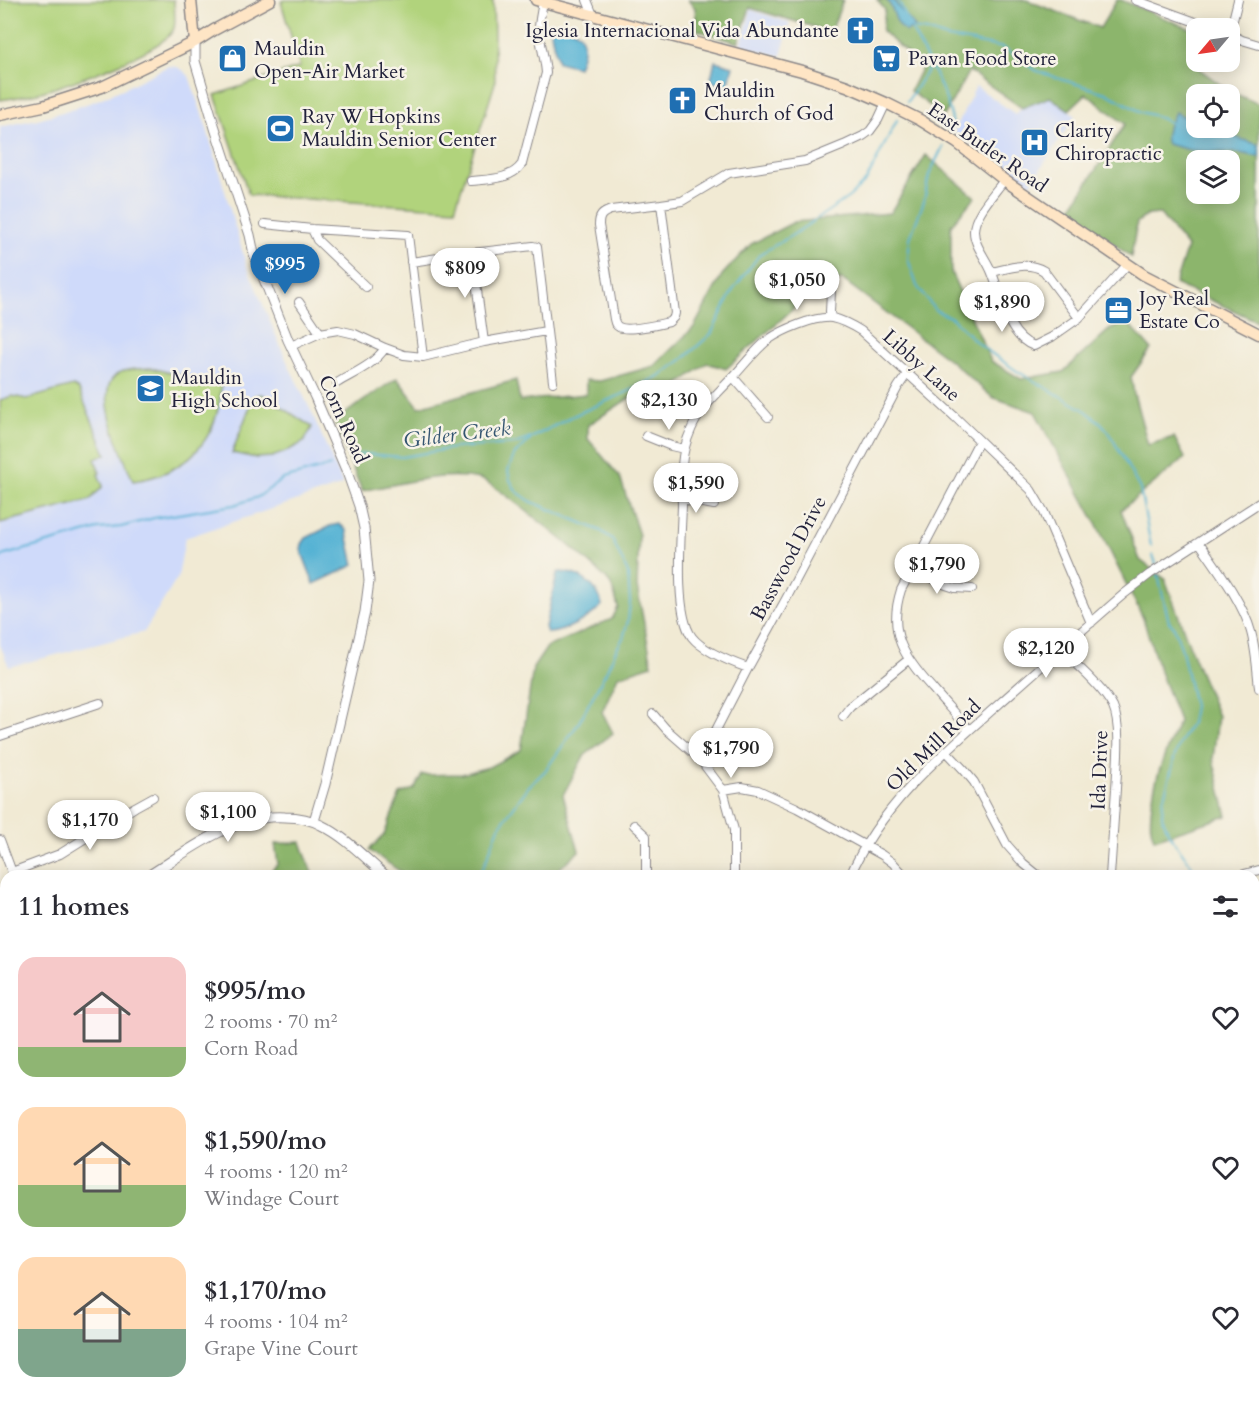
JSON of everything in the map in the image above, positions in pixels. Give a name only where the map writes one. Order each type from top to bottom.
[{"type":"main road","points":[[190,0],[195,42]]},
{"type":"main road","points":[[0,115],[43,106],[102,87],[195,42],[270,0]]},
{"type":"main road","name":"East Butler Road","points":[[540,1],[805,72],[847,86],[886,103],[944,135],[1004,180],[1127,265],[1169,289],[1259,334]]},
{"type":"street","points":[[587,0],[593,15]]},
{"type":"street","points":[[1136,0],[1186,18]]},
{"type":"street","points":[[1234,18],[1238,0]]},
{"type":"street","points":[[471,181],[502,178],[519,169],[522,164],[546,73],[546,61],[540,39],[540,1]]},
{"type":"street","points":[[1240,37],[1259,45]]},
{"type":"street","name":"Corn Road","points":[[195,42],[195,61],[254,254],[291,346],[352,484],[364,528],[369,581],[360,633],[325,784],[314,821]]},
{"type":"street","points":[[661,204],[674,298],[674,317],[669,322],[661,324],[621,328],[617,326],[614,319],[599,225],[604,213],[610,210],[682,201],[729,174],[805,161],[844,145],[870,131],[886,103]]},
{"type":"street","points":[[1004,180],[978,216],[974,231],[979,247],[992,272],[1002,304],[1014,330],[1022,340],[1034,346],[1040,344],[1080,318],[1127,265]]},
{"type":"street","points":[[265,224],[408,235],[423,357]]},
{"type":"street","points":[[312,229],[317,240],[366,287]]},
{"type":"street","points":[[411,262],[533,246],[537,248],[553,382]]},
{"type":"street","points":[[472,253],[484,342]]},
{"type":"street","points":[[992,272],[1011,267],[1034,266],[1039,268],[1044,271],[1080,318]]},
{"type":"street","points":[[748,668],[703,647],[689,632],[686,623],[680,585],[681,477],[684,449],[697,417],[760,348],[778,333],[802,323],[831,318],[831,291]]},
{"type":"street","points":[[299,302],[320,333]]},
{"type":"street","name":"Libby Lane","points":[[831,318],[850,324],[861,331],[1026,484],[1044,512],[1091,623]]},
{"type":"street","points":[[291,346],[320,333],[338,330],[355,334],[404,356],[423,357],[484,342],[546,331]]},
{"type":"street","points":[[337,383],[373,361],[384,348]]},
{"type":"street","name":"Basswood Drive","points":[[699,758],[716,732],[898,387],[908,374]]},
{"type":"street","points":[[733,377],[768,417]]},
{"type":"street","points":[[646,436],[684,449]]},
{"type":"street","points":[[969,730],[909,660],[899,639],[896,611],[901,590],[979,441]]},
{"type":"street","points":[[682,499],[714,505]]},
{"type":"street","name":"Old Mill Road","points":[[853,870],[879,825],[897,801],[969,730],[1150,574],[1259,503]]},
{"type":"street","points":[[1199,542],[1235,598],[1248,623],[1256,656],[1259,688]]},
{"type":"street","points":[[912,568],[946,585],[972,589]]},
{"type":"street","name":"Ida Drive","points":[[1060,650],[1105,695],[1112,704],[1116,717],[1118,760],[1110,870]]},
{"type":"street","points":[[843,716],[850,707],[909,660]]},
{"type":"street","points":[[0,736],[100,703]]},
{"type":"street","points":[[653,714],[673,736],[699,758],[723,790],[734,830],[734,870]]},
{"type":"street","points":[[946,751],[974,782],[1008,845],[1032,870]]},
{"type":"street","points":[[723,790],[742,787],[758,790],[797,808],[866,846],[888,859],[899,870]]},
{"type":"street","points":[[22,870],[60,854],[153,797]]},
{"type":"street","points":[[158,870],[224,829],[246,820],[275,816],[297,817],[314,821],[340,836],[379,870]]},
{"type":"street","points":[[634,825],[646,836],[646,870]]},
{"type":"street","points":[[0,840],[11,870]]},
{"type":"shaded area","points":[[751,10],[790,23],[781,56],[741,46]]},
{"type":"shaded area","name":"Mauldin High School","points":[[168,66],[177,67],[189,76],[246,264],[343,485],[185,538],[178,577],[144,632],[9,667],[0,645],[0,127],[38,119],[95,101]]},
{"type":"shaded area","points":[[976,86],[1015,114],[1022,108],[1050,97],[1075,116],[1030,185],[954,132]]},
{"type":"green space","points":[[0,0],[174,0],[175,25],[168,37],[114,66],[31,95],[0,100]]},
{"type":"green space","points":[[285,0],[493,0],[495,83],[455,209],[249,195],[215,95],[300,67],[281,2]]},
{"type":"green space","points":[[688,0],[843,0],[831,32],[750,8],[738,43],[697,30],[695,8]]},
{"type":"green space","points":[[877,0],[1026,0],[1100,28],[1117,0],[1121,0],[1186,27],[1186,72],[1203,72],[1220,84],[1186,84],[1186,138],[1240,138],[1240,96],[1259,104],[1259,322],[1175,284],[1187,247],[1160,214],[1148,215],[1137,222],[1131,257],[1070,210],[1125,124],[1086,94],[1069,110],[1050,97],[1022,108],[969,71],[944,116],[910,91],[922,67],[882,31],[885,10]]},
{"type":"green space","points":[[926,155],[975,197],[951,225],[951,272],[991,361],[1021,379],[1063,372],[1109,330],[1127,322],[1151,349],[1131,377],[1148,445],[1174,437],[1185,458],[1121,510],[1140,560],[1165,579],[1218,716],[1213,759],[1227,816],[1154,839],[1150,819],[1155,787],[1165,754],[1179,721],[1143,618],[1095,521],[1035,412],[992,397],[951,361],[843,280],[822,283],[726,369],[707,363],[666,394],[634,395],[588,425],[588,439],[620,477],[639,535],[637,587],[652,665],[618,676],[602,712],[613,733],[584,756],[563,795],[579,851],[558,870],[398,870],[369,850],[384,835],[400,794],[414,789],[422,775],[462,774],[489,767],[521,750],[533,668],[547,647],[612,619],[618,607],[611,585],[589,563],[525,510],[480,479],[436,477],[362,491],[334,421],[397,378],[419,407],[516,380],[520,401],[586,394],[586,380],[600,381],[654,366],[694,327],[722,275],[751,244],[794,222],[890,213]]},
{"type":"green space","points":[[151,368],[195,379],[215,379],[221,386],[219,405],[214,423],[206,438],[184,462],[169,471],[133,481],[113,427],[107,397],[109,385],[118,373],[132,369]]},
{"type":"green space","points":[[73,386],[79,390],[106,454],[95,459],[103,486],[90,500],[0,523],[0,400],[12,396],[27,399]]},
{"type":"green space","points":[[262,394],[312,427],[304,442],[272,457],[256,458],[232,453],[254,396]]},
{"type":"green space","points":[[301,842],[311,870],[272,870],[278,864],[275,844]]},
{"type":"water","points":[[887,0],[893,0],[915,27],[906,32],[896,21]]},
{"type":"water","points":[[554,25],[572,29],[581,37],[583,50],[578,67],[558,62],[551,32]]},
{"type":"water","points":[[715,61],[733,66],[728,86],[713,82],[711,78]]},
{"type":"water","points":[[1175,112],[1186,118],[1186,138],[1238,138],[1259,145],[1259,157],[1240,153],[1240,150],[1190,150],[1167,144],[1166,132]]},
{"type":"water","points":[[339,524],[346,529],[354,565],[314,584],[301,550],[302,544],[306,538]]},
{"type":"water","points":[[559,572],[574,574],[587,581],[596,591],[602,605],[577,624],[560,631],[547,633],[545,627]]},
{"type":"waterway","name":"Gilder Creek","points":[[898,0],[907,19]]},
{"type":"waterway","points":[[912,29],[1004,48],[1035,70],[1106,93],[1141,112],[1171,123]]},
{"type":"waterway","points":[[912,30],[942,89],[953,126]]},
{"type":"waterway","name":"Gilder Creek","points":[[907,102],[930,66]]},
{"type":"waterway","name":"Gilder Creek","points":[[354,455],[402,457],[454,448],[515,444],[663,374],[711,334],[733,290],[760,254],[849,197],[866,181],[897,120]]},
{"type":"waterway","points":[[943,146],[929,175],[924,201],[910,238],[908,259],[917,286],[935,310],[952,318],[991,353],[1017,371],[1086,411],[1101,423],[1109,432],[1140,489],[1151,546]]},
{"type":"waterway","points":[[482,870],[499,827],[529,786],[545,771],[578,724],[623,638],[628,621],[630,602],[628,573],[612,539],[601,531],[530,501],[516,491],[510,480],[508,471],[514,455],[531,439]]},
{"type":"waterway","name":"Gilder Creek","points":[[0,558],[98,529],[121,527],[154,518],[234,505],[258,497],[283,479],[330,466]]},
{"type":"waterway","points":[[1153,555],[1156,564]]},
{"type":"waterway","points":[[1158,575],[1169,622],[1174,627],[1182,650],[1194,706],[1191,723],[1174,758],[1163,800],[1162,816],[1169,834],[1195,870]]},
{"type":"place","name":"Iglesia Internacional Vida Abundante","points":[[860,30]]},
{"type":"place","name":"Pavan Food Store","points":[[887,58]]},
{"type":"place","name":"Mauldin Open-Air Market","points":[[233,59]]},
{"type":"place","name":"Mauldin Church of God","points":[[683,101]]},
{"type":"place","name":"Ray W Hopkins Mauldin Senior Center","points":[[281,128]]},
{"type":"place","name":"Clarity Chiropractic","points":[[1034,142]]},
{"type":"place","name":"Joy Real Estate Co","points":[[1118,310]]},
{"type":"place","name":"Mauldin High School","points":[[150,388]]}]
